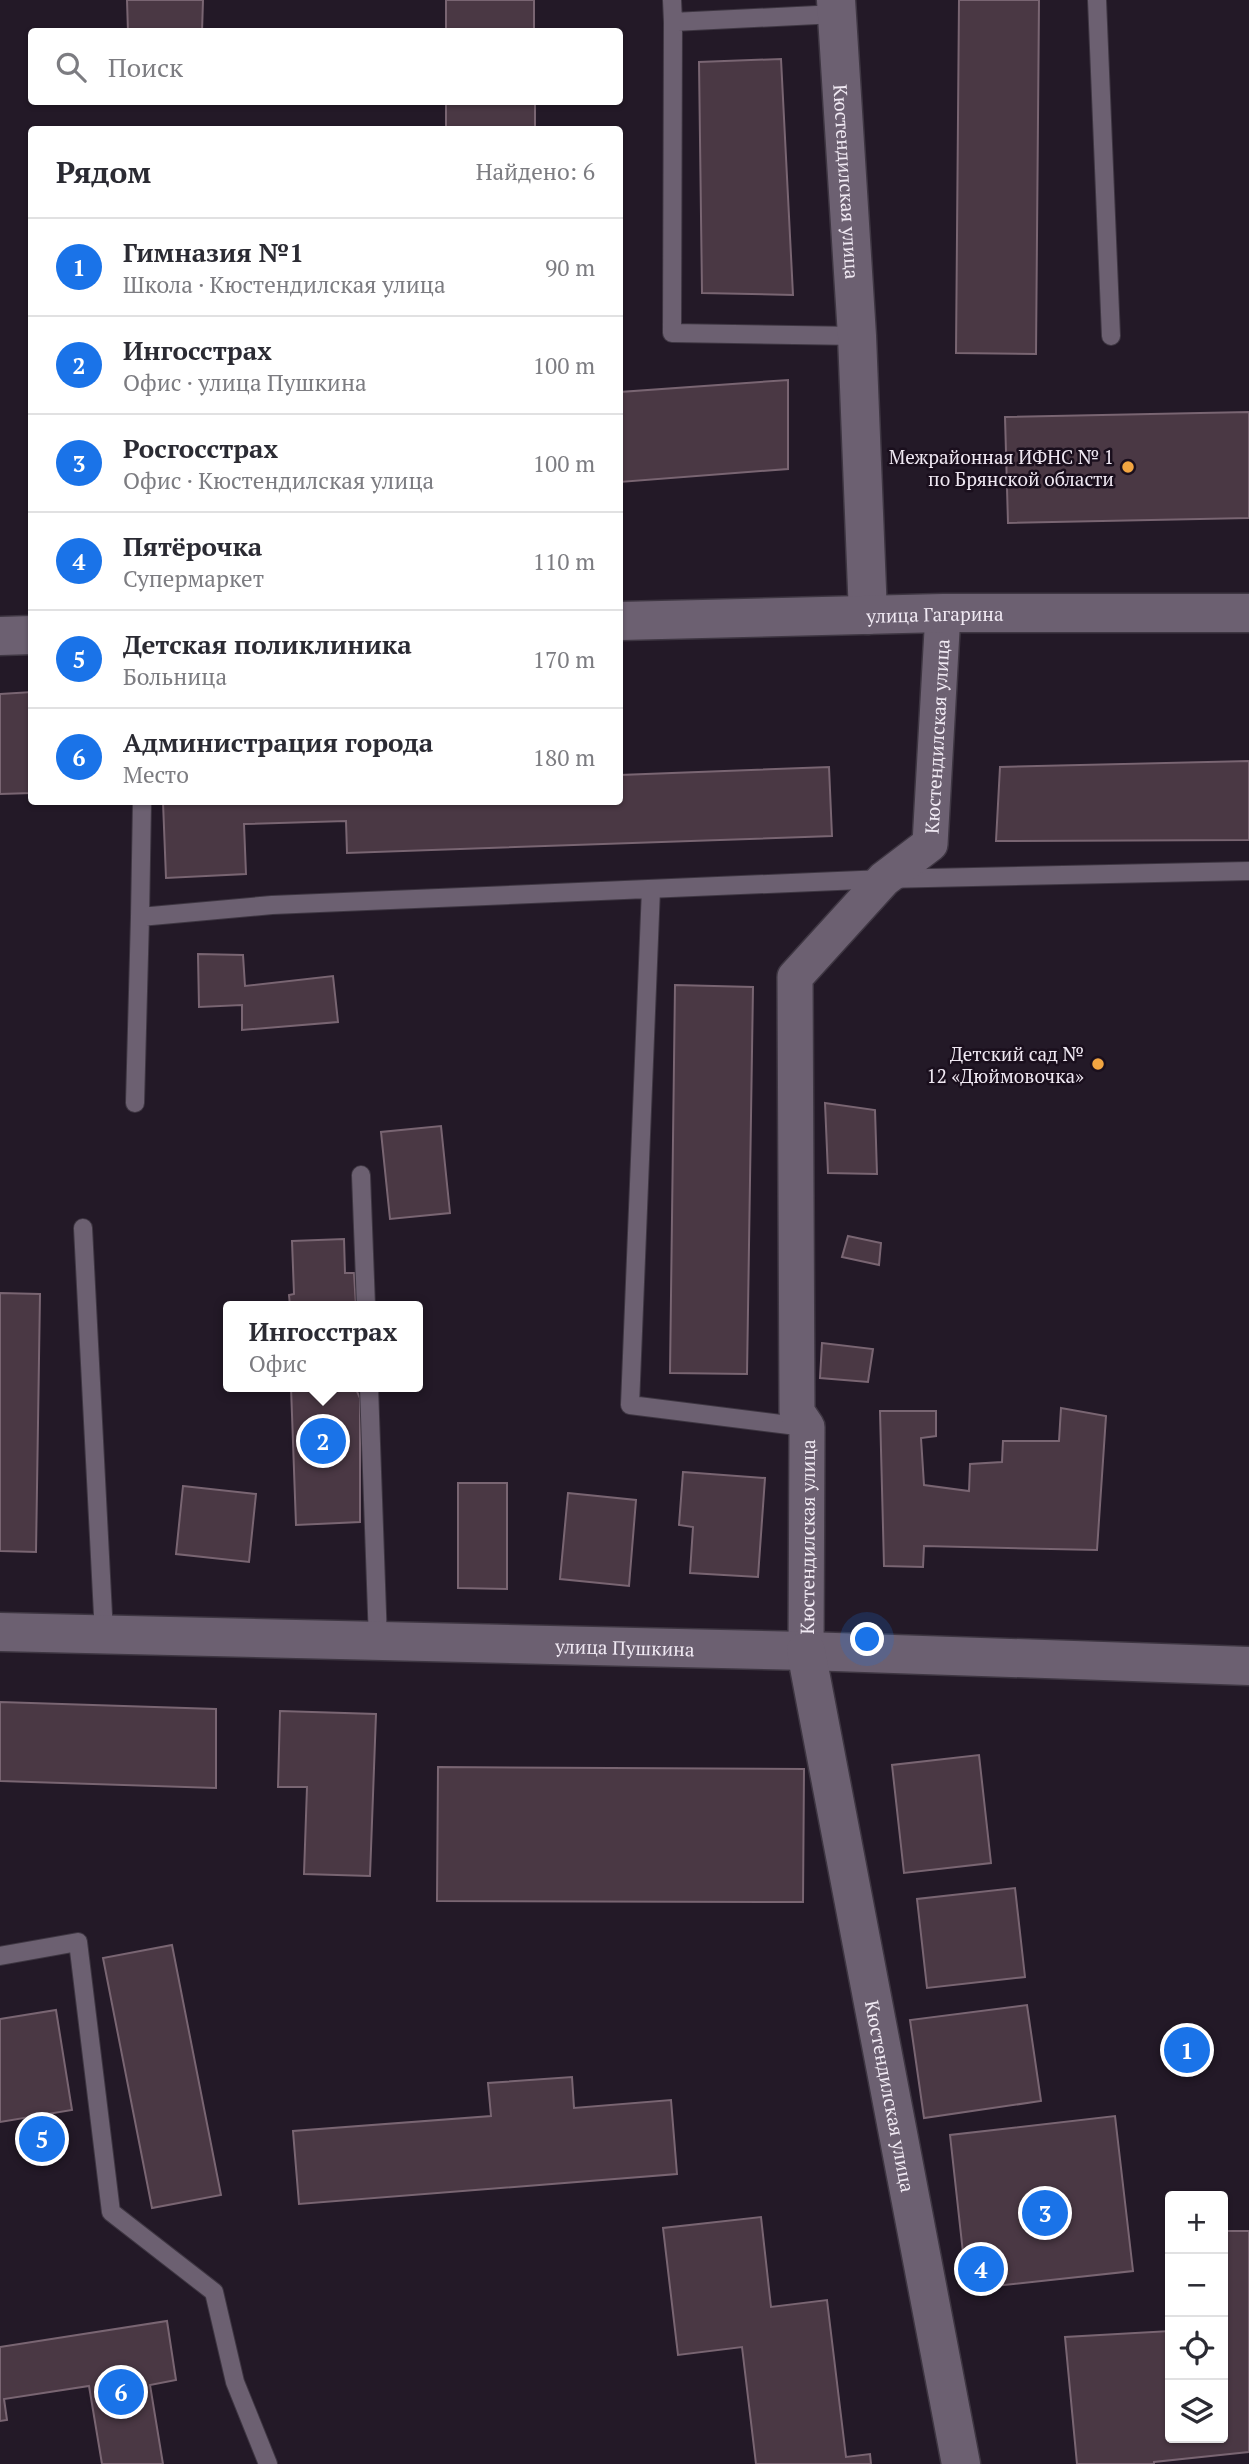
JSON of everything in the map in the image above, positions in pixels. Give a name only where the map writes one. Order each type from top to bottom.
[{"type":"street","name":"Кюстендилская улица","points":[[836,7],[857,336],[868,615]]},
{"type":"street","name":"Кюстендилская улица","points":[[943,613],[930,844],[884,879],[795,977],[797,1412],[807,1427],[806,1651],[961,2464]]},
{"type":"street","name":"улица Гагарина","points":[[623,621],[943,613],[1249,613]]},
{"type":"street","points":[[0,636],[28,635]]},
{"type":"street","name":"улица Пушкина","points":[[0,1632],[806,1651],[1249,1666]]},
{"type":"lane","points":[[672,0],[672,333],[857,336]]},
{"type":"lane","points":[[1097,0],[1111,336]]},
{"type":"lane","points":[[673,22],[836,7]]},
{"type":"lane","points":[[135,1103],[142,805]]},
{"type":"lane","points":[[140,918],[272,905],[884,879],[1249,871]]},
{"type":"lane","points":[[652,889],[630,1405],[807,1427]]},
{"type":"lane","points":[[361,1175],[366,1301]]},
{"type":"lane","points":[[83,1228],[104,1634]]},
{"type":"lane","points":[[369,1392],[378,1641]]},
{"type":"lane","points":[[0,1956],[78,1941],[111,2212],[214,2292],[234,2382],[268,2464]]},
{"type":"building","points":[[127,0],[203,0],[202,28],[128,28]]},
{"type":"building","points":[[446,0],[534,0],[534,28],[446,28]]},
{"type":"building","points":[[959,0],[1039,0],[1036,354],[956,353]]},
{"type":"building","points":[[781,59],[793,295],[702,293],[699,62]]},
{"type":"building","points":[[446,105],[535,105],[535,126],[446,126]]},
{"type":"building","points":[[788,380],[788,469],[623,482],[623,392]]},
{"type":"building","name":"Межрайонная ИФНС № 1 по Брянской области","points":[[1249,412],[1249,518],[1008,523],[1005,417]]},
{"type":"building","points":[[28,692],[28,793],[0,794],[0,694]]},
{"type":"building","points":[[1249,761],[1249,840],[996,841],[1000,767]]},
{"type":"building","points":[[829,767],[832,836],[347,853],[346,821],[244,824],[246,874],[166,878],[163,805],[623,805],[623,775]]},
{"type":"building","points":[[198,954],[243,955],[245,986],[333,976],[338,1022],[242,1030],[242,1005],[199,1007]]},
{"type":"building","points":[[675,985],[753,987],[747,1374],[670,1373]]},
{"type":"building","points":[[825,1103],[875,1110],[877,1174],[828,1173]]},
{"type":"building","points":[[441,1126],[450,1213],[390,1219],[381,1132]]},
{"type":"building","points":[[848,1236],[881,1243],[879,1265],[842,1257]]},
{"type":"building","points":[[344,1239],[345,1273],[354,1273],[356,1301],[290,1301],[289,1295],[294,1294],[292,1241]]},
{"type":"building","points":[[0,1293],[40,1294],[36,1552],[0,1551]]},
{"type":"building","points":[[822,1343],[873,1349],[868,1382],[820,1378]]},
{"type":"building","points":[[291,1392],[357,1392],[360,1398],[360,1522],[296,1525]]},
{"type":"building","points":[[1061,1408],[1106,1416],[1097,1550],[924,1546],[923,1567],[884,1566],[880,1411],[936,1411],[936,1436],[921,1438],[924,1485],[969,1491],[970,1464],[1002,1462],[1003,1441],[1059,1441]]},
{"type":"building","points":[[683,1472],[765,1478],[758,1577],[690,1573],[693,1527],[679,1525]]},
{"type":"building","points":[[458,1483],[507,1483],[507,1589],[458,1588]]},
{"type":"building","points":[[183,1486],[256,1494],[249,1562],[176,1554]]},
{"type":"building","points":[[568,1493],[636,1500],[629,1586],[560,1579]]},
{"type":"building","points":[[0,1702],[216,1709],[216,1788],[0,1781]]},
{"type":"building","points":[[280,1711],[376,1714],[370,1876],[304,1874],[307,1787],[278,1787]]},
{"type":"building","points":[[979,1755],[991,1863],[904,1873],[892,1765]]},
{"type":"building","points":[[438,1767],[804,1769],[803,1902],[437,1901]]},
{"type":"building","points":[[1015,1888],[1025,1977],[927,1988],[917,1899]]},
{"type":"building","points":[[172,1945],[221,2195],[152,2208],[103,1958]]},
{"type":"building","points":[[1027,2005],[1041,2101],[924,2118],[910,2020]]},
{"type":"building","points":[[56,2010],[72,2110],[0,2122],[0,2019]]},
{"type":"building","points":[[572,2077],[574,2108],[671,2100],[677,2174],[299,2204],[293,2131],[491,2116],[488,2083]]},
{"type":"building","points":[[1115,2116],[1133,2271],[967,2289],[950,2135]]},
{"type":"building","points":[[761,2217],[771,2307],[827,2300],[846,2457],[870,2454],[871,2464],[756,2464],[742,2347],[678,2355],[663,2228]]},
{"type":"building","points":[[1228,2231],[1249,2231],[1249,2452],[1154,2464],[1077,2464],[1065,2337],[1165,2331],[1165,2443],[1228,2443]]},
{"type":"building","points":[[167,2321],[176,2380],[150,2385],[163,2464],[102,2464],[89,2386],[4,2399],[7,2420],[0,2421],[0,2347]]},
{"type":"place","name":"Межрайонная ИФНС № 1 по Брянской области","points":[[1128,467]]},
{"type":"place","name":"Детский сад № 12 «Дюймовочка»","points":[[1098,1064]]},
{"type":"place","name":"Ингосстрах","points":[[323,1441]]},
{"type":"place","name":"Гимназия №1","points":[[1187,2050]]},
{"type":"place","name":"Детская поликлиника","points":[[42,2139]]},
{"type":"place","name":"Росгосстрах","points":[[1045,2213]]},
{"type":"place","name":"Пятёрочка","points":[[981,2269]]},
{"type":"place","name":"Администрация города","points":[[121,2392]]}]
